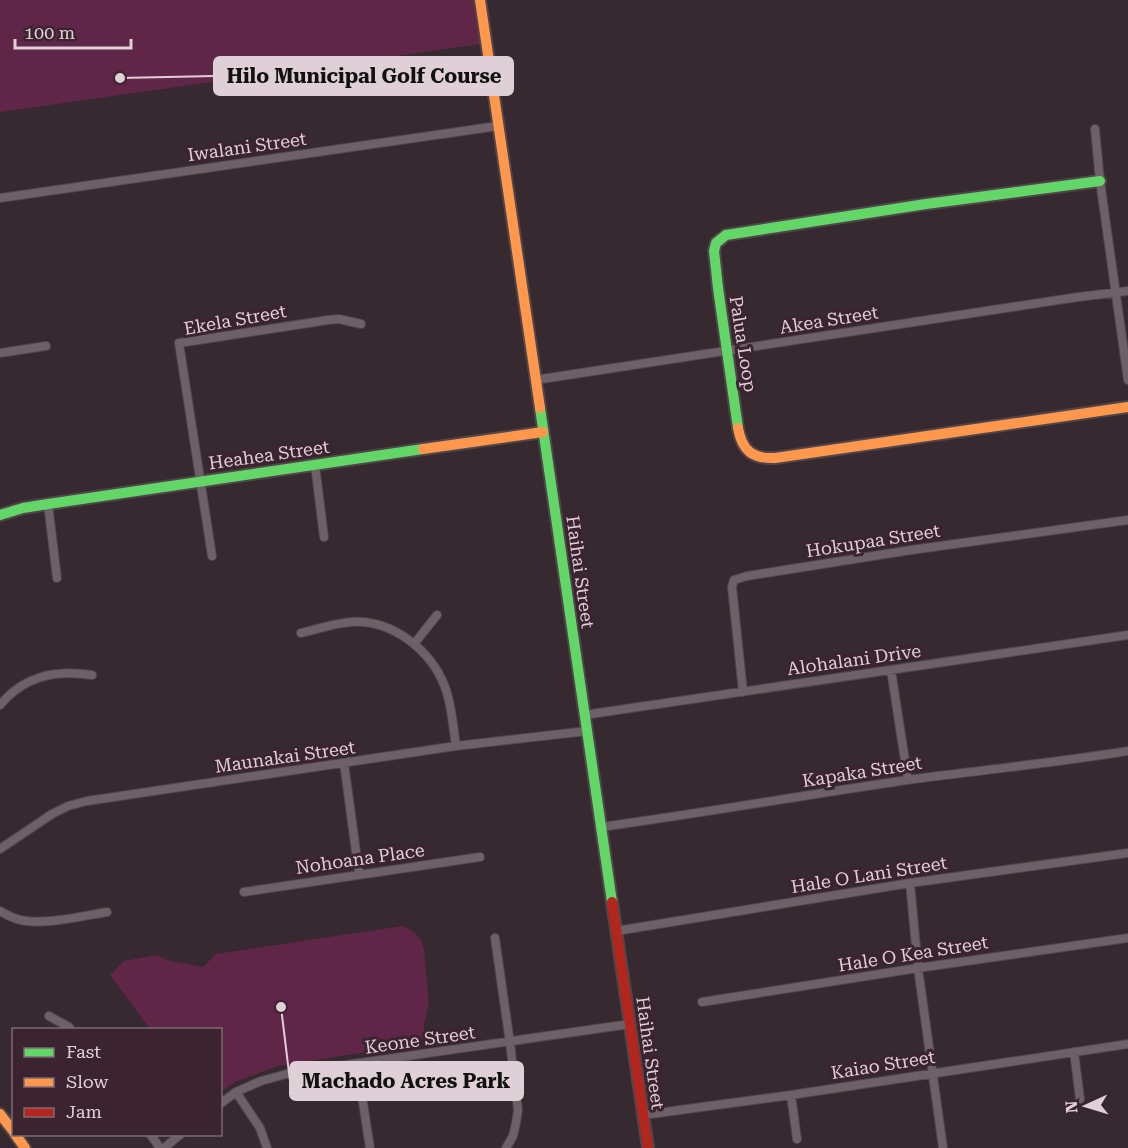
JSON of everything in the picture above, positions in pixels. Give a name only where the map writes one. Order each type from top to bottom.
[{"type":"street","name":"Haihai Street","points":[[480,0],[648,1148]]},
{"type":"street","name":"Iwalani Street","points":[[0,198],[498,126]]},
{"type":"street","points":[[1095,129],[1100,181],[1128,380]]},
{"type":"street","name":"Palua Loop","points":[[1100,181],[926,204],[726,235],[716,243],[714,251],[718,288],[740,433],[746,449],[754,456],[764,459],[1128,407]]},
{"type":"street","name":"Akea Street","points":[[535,380],[1128,291]]},
{"type":"street","name":"Ekela Street","points":[[200,482],[179,343],[328,320],[339,319],[360,324]]},
{"type":"street","points":[[0,353],[46,346]]},
{"type":"street","name":"Heahea Street","points":[[0,515],[48,504],[543,432]]},
{"type":"street","points":[[315,465],[324,537]]},
{"type":"street","points":[[200,482],[212,556]]},
{"type":"street","points":[[48,504],[57,578]]},
{"type":"street","name":"Hokupaa Street","points":[[743,692],[732,587],[734,580],[911,550],[1128,520]]},
{"type":"street","points":[[414,644],[437,615]]},
{"type":"street","points":[[301,633],[352,622],[366,622],[387,628],[414,644],[435,668],[445,687],[456,746]]},
{"type":"street","name":"Alohalani Drive","points":[[584,715],[1128,635]]},
{"type":"street","points":[[891,670],[908,780]]},
{"type":"street","points":[[0,705],[5,698],[20,687],[36,679],[54,674],[92,675]]},
{"type":"street","name":"Maunakai Street","points":[[1,847],[51,814],[87,801],[456,746],[587,730]]},
{"type":"street","name":"Kapaka Street","points":[[601,827],[908,780],[1090,758],[1128,751]]},
{"type":"street","points":[[344,763],[359,874]]},
{"type":"street","name":"Hale O Lani Street","points":[[616,931],[910,883],[1128,853]]},
{"type":"street","name":"Nohoana Place","points":[[244,892],[480,857]]},
{"type":"street","points":[[910,883],[918,968],[943,1148]]},
{"type":"street","points":[[0,911],[25,921],[40,922],[106,912]]},
{"type":"street","points":[[495,938],[518,1110],[513,1136],[507,1148]]},
{"type":"street","name":"Hale O Kea Street","points":[[702,1002],[1128,938]]},
{"type":"street","points":[[49,1016],[69,1028]]},
{"type":"street","name":"Keone Street","points":[[222,1102],[236,1092],[261,1081],[290,1073],[630,1024]]},
{"type":"street","name":"Kaiao Street","points":[[643,1115],[1128,1044]]},
{"type":"street","points":[[1074,1052],[1080,1099]]},
{"type":"street","points":[[357,1064],[370,1148]]},
{"type":"street","points":[[236,1092],[260,1128],[267,1148]]},
{"type":"street","points":[[791,1095],[797,1139]]},
{"type":"street","points":[[0,1114],[12,1130]]},
{"type":"street","points":[[152,1136],[162,1148],[178,1136]]},
{"type":"shaded area","points":[[0,0],[474,0],[481,44],[0,112]]},
{"type":"shaded area","points":[[403,926],[414,932],[421,940],[424,950],[429,1003],[424,1024],[424,1043],[278,1066],[237,1081],[222,1090],[222,1028],[149,1028],[110,975],[124,961],[157,955],[167,960],[203,967],[216,954]]},
{"type":"traffic: fast","points":[[738,428],[714,251],[716,243],[726,235],[926,204],[1100,181]]},
{"type":"traffic: fast","points":[[540,408],[612,902]]},
{"type":"traffic: fast","points":[[0,515],[48,504],[423,449]]},
{"type":"traffic: slow","points":[[480,0],[540,408]]},
{"type":"traffic: slow","points":[[738,428],[742,443],[750,452],[760,457],[775,458],[1128,407]]},
{"type":"traffic: slow","points":[[423,449],[543,432]]},
{"type":"traffic: slow","points":[[0,1114],[12,1129]]},
{"type":"traffic: slow","points":[[16,1136],[25,1148]]},
{"type":"traffic: jam","points":[[612,902],[648,1148]]},
{"type":"place","name":"Hilo Municipal Golf Course","points":[[120,78]]},
{"type":"place","name":"Machado Acres Park","points":[[281,1007]]}]
